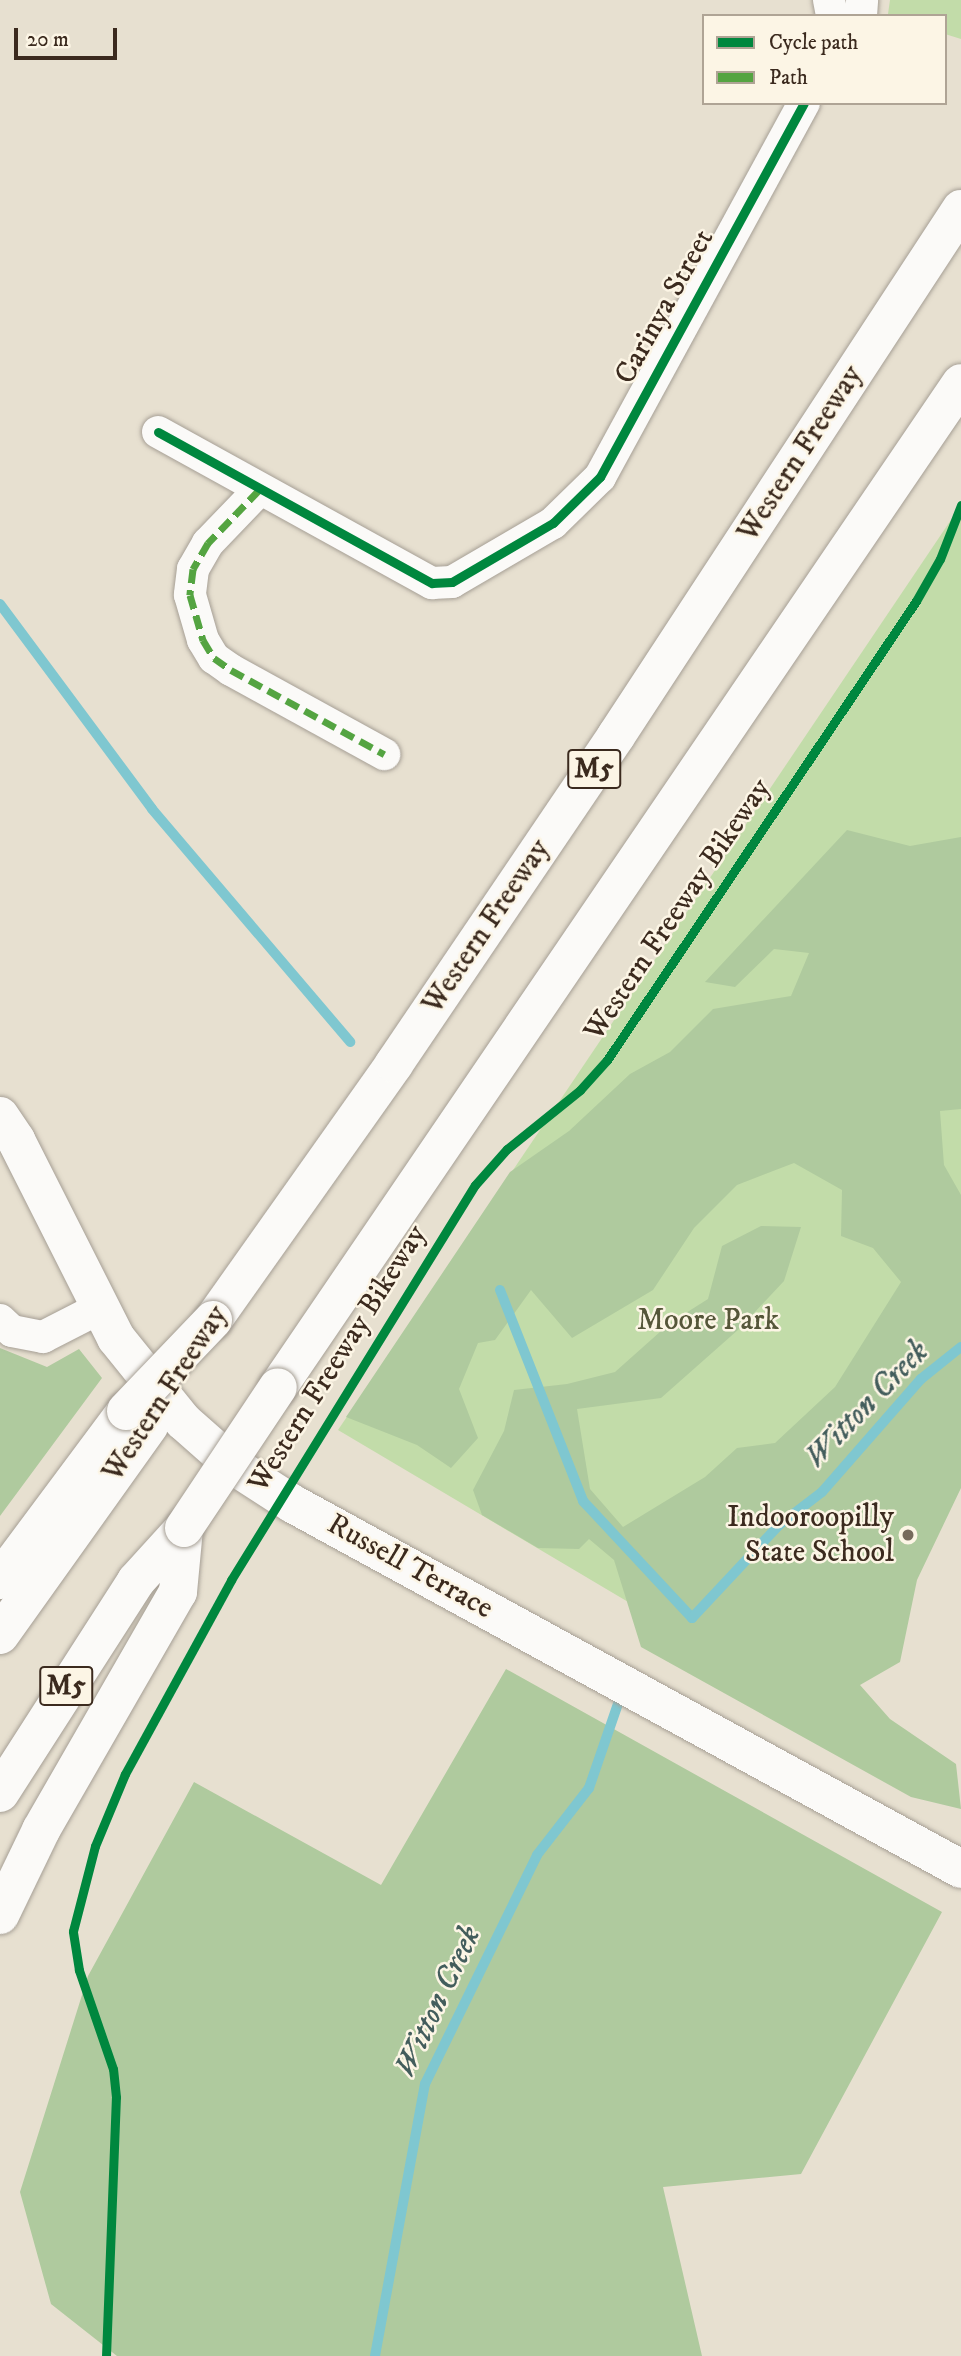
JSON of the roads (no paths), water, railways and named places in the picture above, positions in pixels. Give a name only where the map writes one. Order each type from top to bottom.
[{"type":"main road","name":"Western Freeway","points":[[0,1635],[98,1472],[149,1426],[213,1320],[609,748],[961,209]]},
{"type":"main road","name":"M5","points":[[0,1793],[136,1581],[184,1528],[961,383]]},
{"type":"main road","name":"Russell Terrace","points":[[0,1116],[16,1140],[98,1309],[144,1376],[183,1421],[263,1486],[961,1869]]},
{"type":"main road","points":[[0,1580],[98,1472]]},
{"type":"main road","points":[[0,1914],[41,1830],[178,1592],[184,1528]]},
{"type":"street","name":"Carinya Street","points":[[158,432],[259,490],[436,584],[453,582],[553,523],[600,477],[803,105]]},
{"type":"street","points":[[259,490],[217,532],[193,569],[190,595],[203,640],[225,666],[384,754]]},
{"type":"street","points":[[0,1320],[12,1331],[43,1336],[98,1309]]},
{"type":"waterway","points":[[0,604],[152,809],[350,1042]]},
{"type":"waterway","name":"Witton Creek","points":[[500,1290],[583,1501],[692,1618],[779,1525],[822,1492],[921,1379],[961,1347]]},
{"type":"waterway","name":"Witton Creek","points":[[375,2356],[425,2084],[537,1855],[589,1788],[620,1698]]},
{"type":"place","name":"Indooroopilly State School","points":[[908,1535]]},
{"type":"park label","name":"Moore Park","points":[[708,1321]]}]
